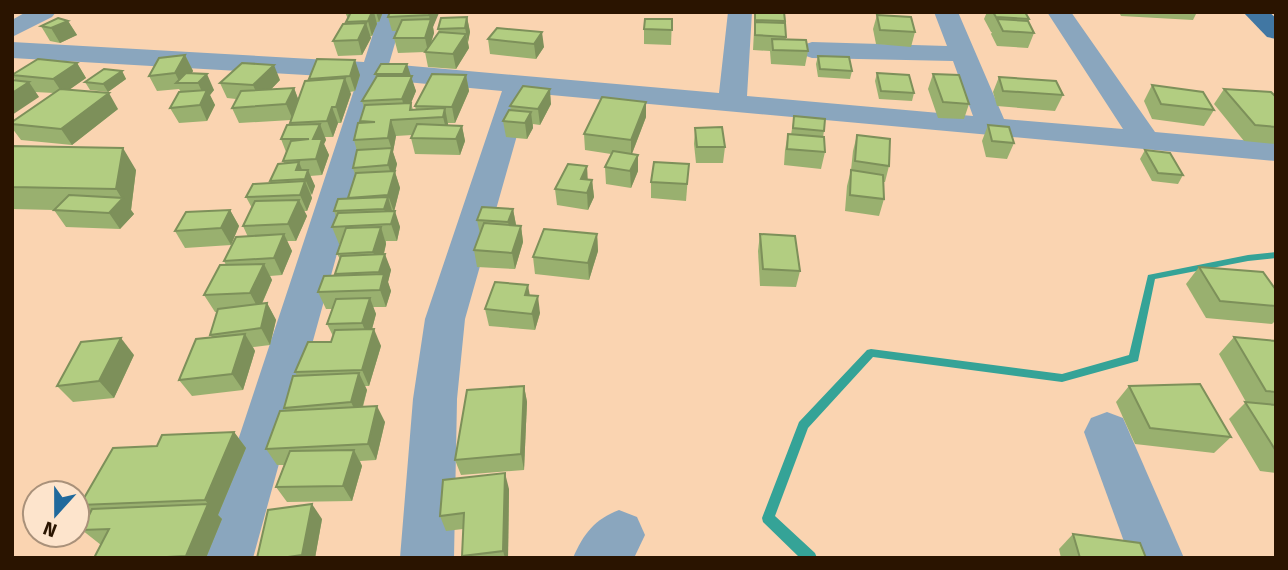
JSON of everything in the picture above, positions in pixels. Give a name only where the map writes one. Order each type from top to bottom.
[{"type":"main road","points":[[1255,12],[1276,32]]},
{"type":"street","points":[[12,30],[44,12]]},
{"type":"street","points":[[226,558],[392,12]]},
{"type":"street","points":[[732,104],[740,12]]},
{"type":"street","points":[[946,12],[993,128]]},
{"type":"street","points":[[1059,12],[1146,141]]},
{"type":"street","points":[[12,50],[373,71],[1276,152]]},
{"type":"street","points":[[812,50],[963,54]]},
{"type":"street","points":[[427,558],[435,399],[445,319],[518,84]]},
{"type":"street","points":[[1107,432],[1157,558]]},
{"type":"building","points":[[351,12],[372,12],[368,21],[346,22]]},
{"type":"building","points":[[390,12],[430,12],[429,15],[388,17]]},
{"type":"building","points":[[755,12],[784,12],[785,21],[755,20]]},
{"type":"building","points":[[993,12],[1025,12],[1029,19],[996,17]]},
{"type":"building","points":[[877,15],[911,17],[915,32],[880,30]]},
{"type":"building","points":[[467,17],[465,28],[438,29],[441,18]]},
{"type":"building","points":[[58,18],[68,21],[51,28],[41,26]]},
{"type":"building","points":[[431,19],[425,38],[394,38],[402,20]]},
{"type":"building","points":[[645,19],[672,19],[672,30],[644,29]]},
{"type":"building","points":[[997,19],[1028,21],[1034,33],[1003,31]]},
{"type":"building","points":[[755,22],[785,23],[786,37],[755,35]]},
{"type":"building","points":[[366,23],[358,40],[333,41],[343,24]]},
{"type":"building","points":[[497,28],[542,32],[534,44],[488,39]]},
{"type":"building","points":[[439,32],[466,34],[453,54],[425,52]]},
{"type":"building","points":[[772,39],[806,40],[808,51],[773,50]]},
{"type":"building","points":[[185,55],[175,73],[149,76],[159,58]]},
{"type":"building","points":[[818,56],[849,57],[852,71],[820,69]]},
{"type":"building","points":[[38,59],[77,63],[53,79],[12,75]]},
{"type":"building","points":[[317,59],[355,60],[350,76],[309,79]]},
{"type":"building","points":[[242,63],[274,65],[253,85],[220,83]]},
{"type":"building","points":[[381,64],[407,64],[403,74],[375,74]]},
{"type":"building","points":[[104,69],[122,71],[103,84],[85,82]]},
{"type":"building","points":[[186,73],[207,74],[198,83],[176,83]]},
{"type":"building","points":[[877,73],[909,75],[914,93],[881,91]]},
{"type":"building","points":[[432,74],[466,75],[452,107],[415,106]]},
{"type":"building","points":[[933,74],[959,75],[969,104],[943,102]]},
{"type":"building","points":[[377,76],[412,76],[402,99],[362,101]]},
{"type":"building","points":[[999,77],[1056,81],[1063,95],[1003,91]]},
{"type":"building","points":[[345,78],[336,107],[332,107],[327,121],[290,123],[305,81]]},
{"type":"building","points":[[12,80],[29,82],[12,93]]},
{"type":"building","points":[[1152,85],[1203,92],[1214,110],[1161,104]]},
{"type":"building","points":[[523,86],[550,89],[538,109],[510,106]]},
{"type":"building","points":[[294,88],[286,104],[232,108],[241,91]]},
{"type":"building","points":[[60,89],[109,93],[61,129],[12,124],[12,122]]},
{"type":"building","points":[[1224,89],[1271,92],[1276,97],[1276,127],[1255,125]]},
{"type":"building","points":[[207,90],[200,105],[170,108],[179,92]]},
{"type":"building","points":[[602,97],[646,102],[631,140],[584,134]]},
{"type":"building","points":[[411,103],[410,110],[445,108],[443,117],[391,120],[388,138],[354,140],[358,123],[375,122],[360,121],[365,105]]},
{"type":"building","points":[[509,110],[531,112],[525,123],[503,121]]},
{"type":"building","points":[[794,116],[825,119],[824,131],[793,128]]},
{"type":"building","points":[[320,124],[313,139],[322,139],[316,159],[283,161],[291,141],[309,139],[281,139],[287,125]]},
{"type":"building","points":[[417,124],[462,126],[456,139],[411,138]]},
{"type":"building","points":[[988,125],[1009,127],[1014,143],[992,141]]},
{"type":"building","points":[[722,127],[725,147],[697,147],[695,128]]},
{"type":"building","points":[[788,134],[824,137],[825,152],[787,149]]},
{"type":"building","points":[[857,135],[890,139],[889,166],[855,161]]},
{"type":"building","points":[[12,146],[123,148],[116,189],[12,187]]},
{"type":"building","points":[[392,148],[388,165],[353,168],[357,150]]},
{"type":"building","points":[[1145,150],[1170,153],[1183,175],[1158,173]]},
{"type":"building","points":[[613,151],[638,155],[630,171],[605,167]]},
{"type":"building","points":[[299,162],[296,170],[308,170],[305,179],[270,181],[278,164]]},
{"type":"building","points":[[654,162],[689,164],[687,184],[651,182]]},
{"type":"building","points":[[568,164],[587,166],[581,179],[592,180],[587,193],[555,189]]},
{"type":"building","points":[[851,170],[883,175],[884,199],[850,195]]},
{"type":"building","points":[[395,171],[388,195],[348,198],[356,173]]},
{"type":"building","points":[[305,181],[300,195],[246,197],[253,184]]},
{"type":"building","points":[[69,195],[123,198],[109,213],[54,210]]},
{"type":"building","points":[[388,197],[384,209],[334,211],[338,199]]},
{"type":"building","points":[[299,200],[288,224],[243,226],[255,201]]},
{"type":"building","points":[[482,207],[513,209],[508,222],[477,220]]},
{"type":"building","points":[[230,210],[221,228],[175,231],[186,212]]},
{"type":"building","points":[[395,211],[391,224],[332,227],[338,213]]},
{"type":"building","points":[[484,223],[521,226],[512,253],[474,250]]},
{"type":"building","points":[[381,227],[373,252],[337,254],[346,228]]},
{"type":"building","points":[[544,229],[597,234],[588,263],[533,257]]},
{"type":"building","points":[[284,234],[274,258],[224,261],[236,237]]},
{"type":"building","points":[[760,234],[795,236],[800,271],[763,269]]},
{"type":"building","points":[[385,254],[379,272],[335,274],[341,256]]},
{"type":"building","points":[[264,264],[250,293],[204,295],[220,265]]},
{"type":"building","points":[[1199,267],[1263,272],[1276,290],[1276,306],[1220,301]]},
{"type":"building","points":[[384,274],[380,290],[318,292],[324,276]]},
{"type":"building","points":[[495,282],[528,285],[525,295],[538,296],[532,314],[485,309]]},
{"type":"building","points":[[370,298],[362,323],[327,324],[336,299]]},
{"type":"building","points":[[267,303],[261,328],[210,335],[218,309]]},
{"type":"building","points":[[374,329],[362,370],[295,372],[308,342],[331,342],[335,330]]},
{"type":"building","points":[[245,334],[232,374],[179,380],[196,339]]},
{"type":"building","points":[[1234,337],[1276,341],[1276,392],[1266,391]]},
{"type":"building","points":[[121,338],[99,381],[57,386],[81,342]]},
{"type":"building","points":[[359,373],[351,402],[284,408],[293,376]]},
{"type":"building","points":[[1200,384],[1231,437],[1150,428],[1129,386]]},
{"type":"building","points":[[524,386],[521,454],[455,460],[467,390]]},
{"type":"building","points":[[1245,402],[1276,405],[1276,451]]},
{"type":"building","points":[[377,406],[368,444],[266,449],[280,411]]},
{"type":"building","points":[[234,432],[205,500],[91,505],[91,486],[113,448],[157,446],[162,435]]},
{"type":"building","points":[[354,450],[343,486],[276,487],[290,451]]},
{"type":"building","points":[[505,473],[503,551],[462,556],[464,513],[440,516],[443,480]]},
{"type":"building","points":[[208,504],[186,556],[148,558],[94,558],[109,529],[91,530],[92,509]]},
{"type":"building","points":[[312,504],[302,555],[257,558],[268,510]]},
{"type":"building","points":[[1073,534],[1140,543],[1146,558],[1080,558]]},
{"type":"waterway","points":[[810,558],[768,518],[803,425],[871,353],[1062,378],[1134,358],[1151,277],[1276,255]]}]
